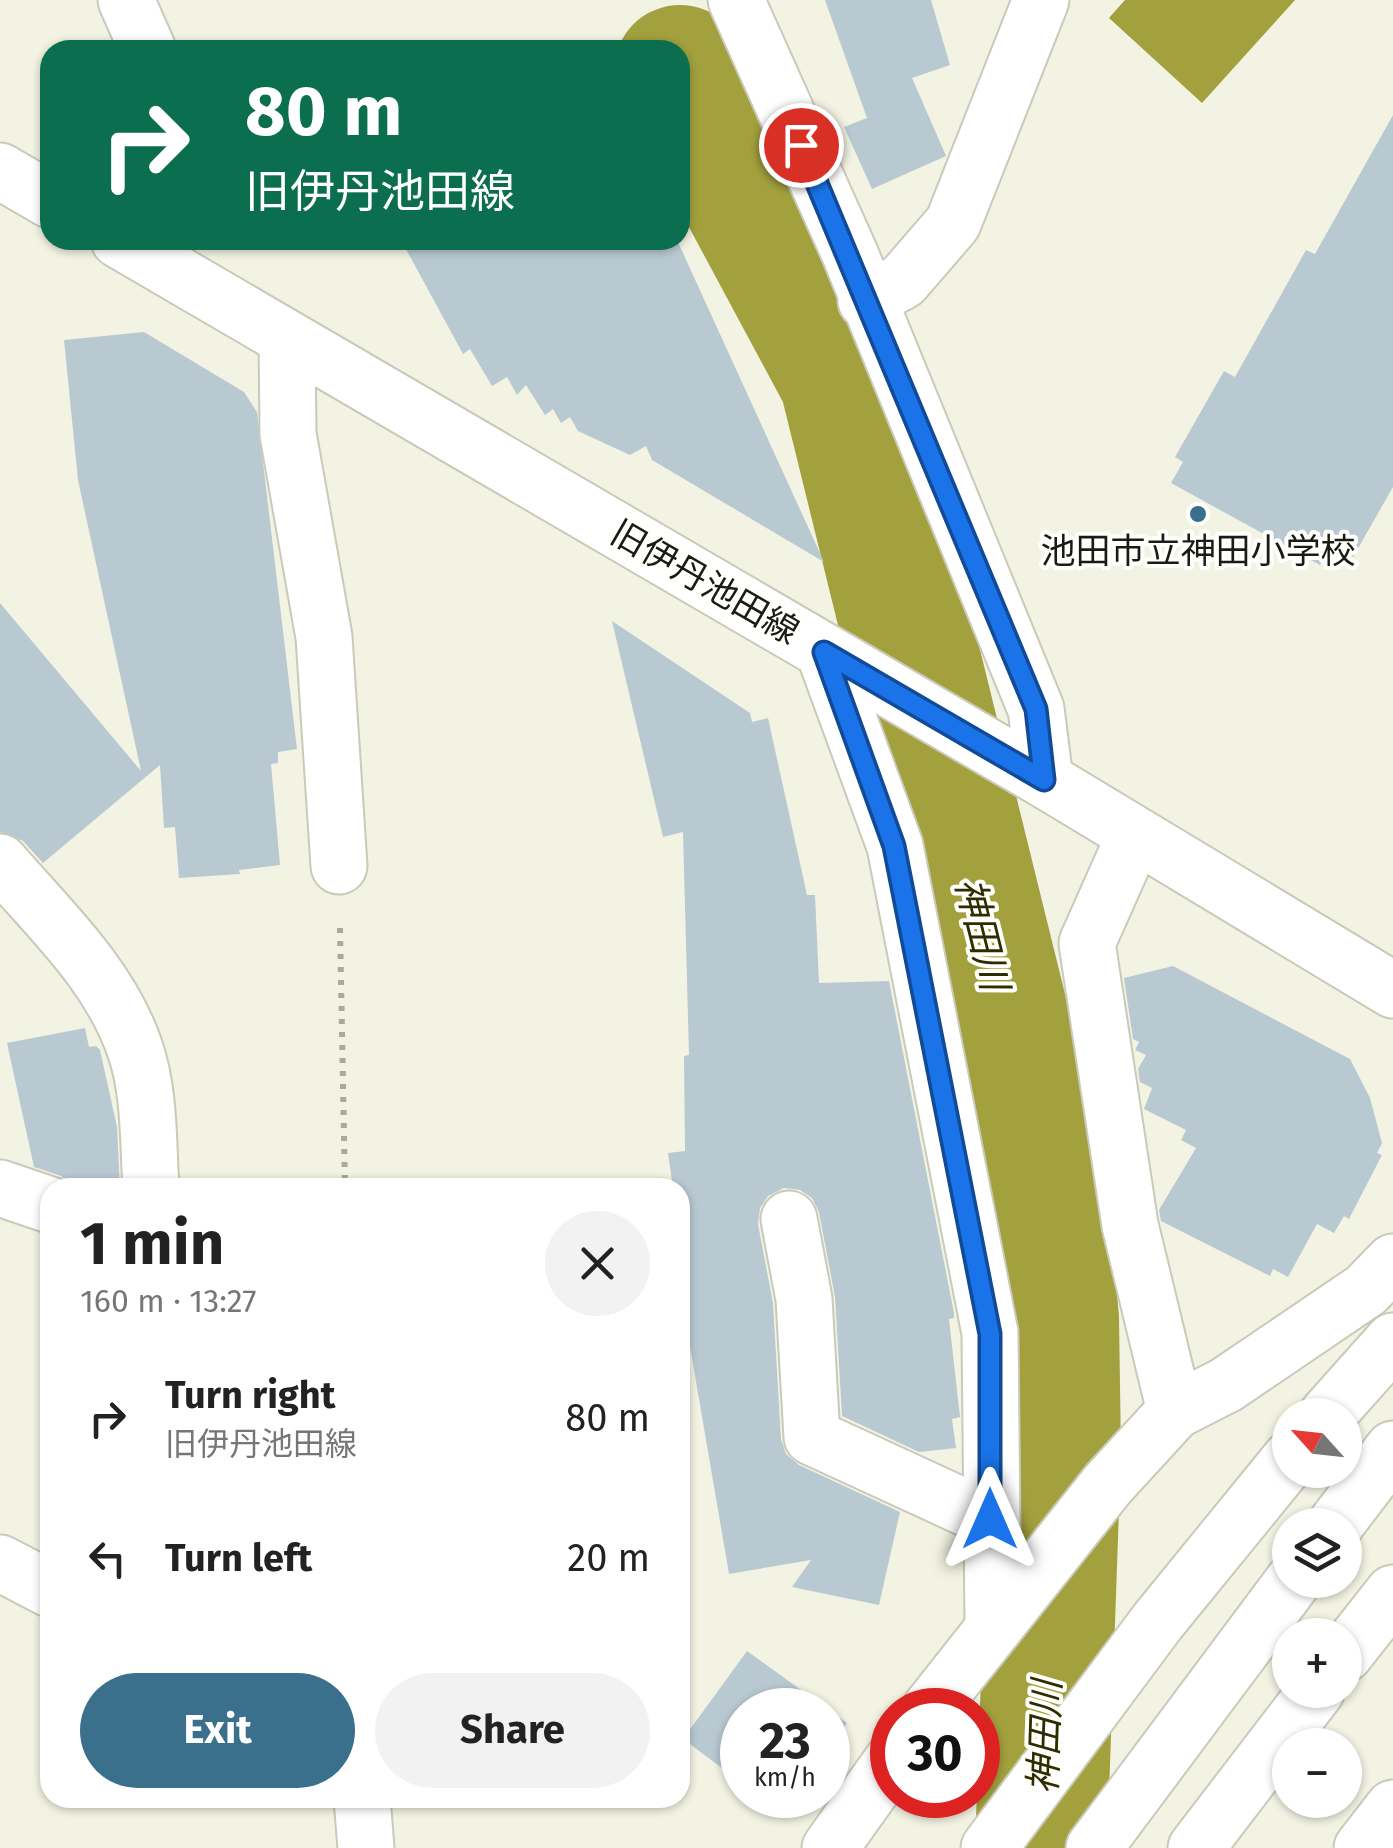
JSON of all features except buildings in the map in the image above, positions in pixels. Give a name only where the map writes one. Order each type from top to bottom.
[{"type":"main road","points":[[126,0],[144,40]]},
{"type":"main road","points":[[736,0],[850,254],[866,302],[1036,709],[1044,780]]},
{"type":"main road","points":[[866,302],[903,280],[953,223],[1041,0]]},
{"type":"main road","points":[[0,171],[40,194]]},
{"type":"main road","name":"旧伊丹池田線","points":[[154,250],[203,264],[287,339],[1044,780],[1393,990]]},
{"type":"main road","points":[[287,339],[288,434],[324,637],[339,866]]},
{"type":"main road","points":[[845,663],[894,846],[990,1334],[990,1519],[1004,1613]]},
{"type":"main road","points":[[1135,835],[1087,943],[1130,1226],[1175,1412]]},
{"type":"main road","points":[[0,862],[97,975],[125,1024],[136,1052],[143,1091],[150,1178]]},
{"type":"main road","points":[[0,1188],[40,1201]]},
{"type":"main road","points":[[789,1220],[804,1299],[812,1437],[990,1519]]},
{"type":"main road","points":[[947,1688],[1108,1484],[1175,1412],[1226,1385],[1366,1290],[1393,1262]]},
{"type":"main road","points":[[1342,1398],[1393,1341]]},
{"type":"main road","points":[[1348,1508],[1393,1449]]},
{"type":"main road","points":[[989,1848],[1158,1620],[1272,1481]]},
{"type":"main road","points":[[0,1563],[40,1584]]},
{"type":"main road","points":[[1362,1632],[1393,1593]]},
{"type":"main road","points":[[1094,1848],[1280,1598]]},
{"type":"main road","points":[[1196,1848],[1303,1708]]},
{"type":"main road","points":[[830,1848],[870,1792]]},
{"type":"main road","points":[[363,1808],[366,1848]]},
{"type":"main road","points":[[1362,1848],[1393,1808]]},
{"type":"path","points":[[339,866],[345,1178]]},
{"type":"shaded area","points":[[1125,0],[1295,0],[1202,103],[1109,18]]},
{"type":"waterway","name":"神田川","points":[[690,90],[845,378],[1038,1160],[1053,1319],[1055,1453],[1041,1848]]},
{"type":"place","name":"池田市立神田小学校","points":[[1198,514]]},
{"type":"route","points":[[801,145],[850,254],[866,302],[1036,709],[1044,780],[824,652],[894,846],[990,1334],[990,1519]]}]
